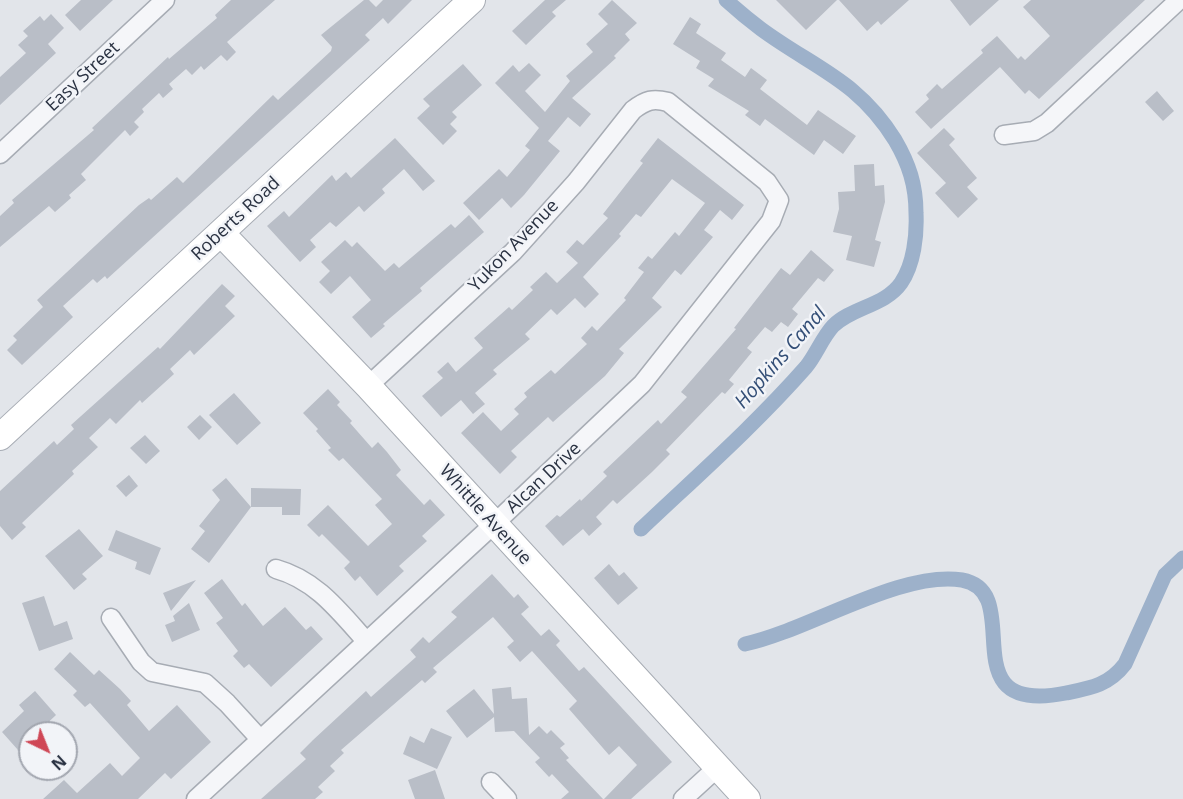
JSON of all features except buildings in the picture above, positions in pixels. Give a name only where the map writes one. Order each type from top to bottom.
[{"type":"street","name":"Easy Street","points":[[0,154],[165,0]]},
{"type":"street","name":"Roberts Road","points":[[0,437],[472,0]]},
{"type":"street","points":[[1004,135],[1034,131],[1047,123],[1179,0]]},
{"type":"street","name":"Yukon Avenue","points":[[368,386],[513,252],[576,182],[633,110],[651,99],[668,102],[767,182],[779,200]]},
{"type":"street","name":"Alcan Drive","points":[[196,799],[642,384],[771,221],[779,200]]},
{"type":"street","name":"Whittle Avenue","points":[[222,233],[368,386],[493,525],[747,799]]},
{"type":"street","points":[[276,569],[305,579],[323,594],[366,640]]},
{"type":"street","points":[[111,618],[141,662],[152,672],[205,683],[260,739]]},
{"type":"street","points":[[683,799],[718,767]]},
{"type":"street","points":[[491,782],[507,799]]},
{"type":"waterway","name":"Hopkins Canal","points":[[641,529],[787,388],[810,362],[833,326],[849,314],[877,302],[894,291],[909,267],[914,249],[916,203],[913,184],[900,149],[881,120],[850,89],[780,43],[726,0]]},
{"type":"waterway","name":"Hopkins Canal","points":[[745,644],[770,637],[883,592],[938,579],[962,580],[981,589],[990,606],[998,671],[1009,687],[1030,696],[1066,693],[1099,684],[1119,671],[1125,664],[1165,575],[1183,558]]}]
